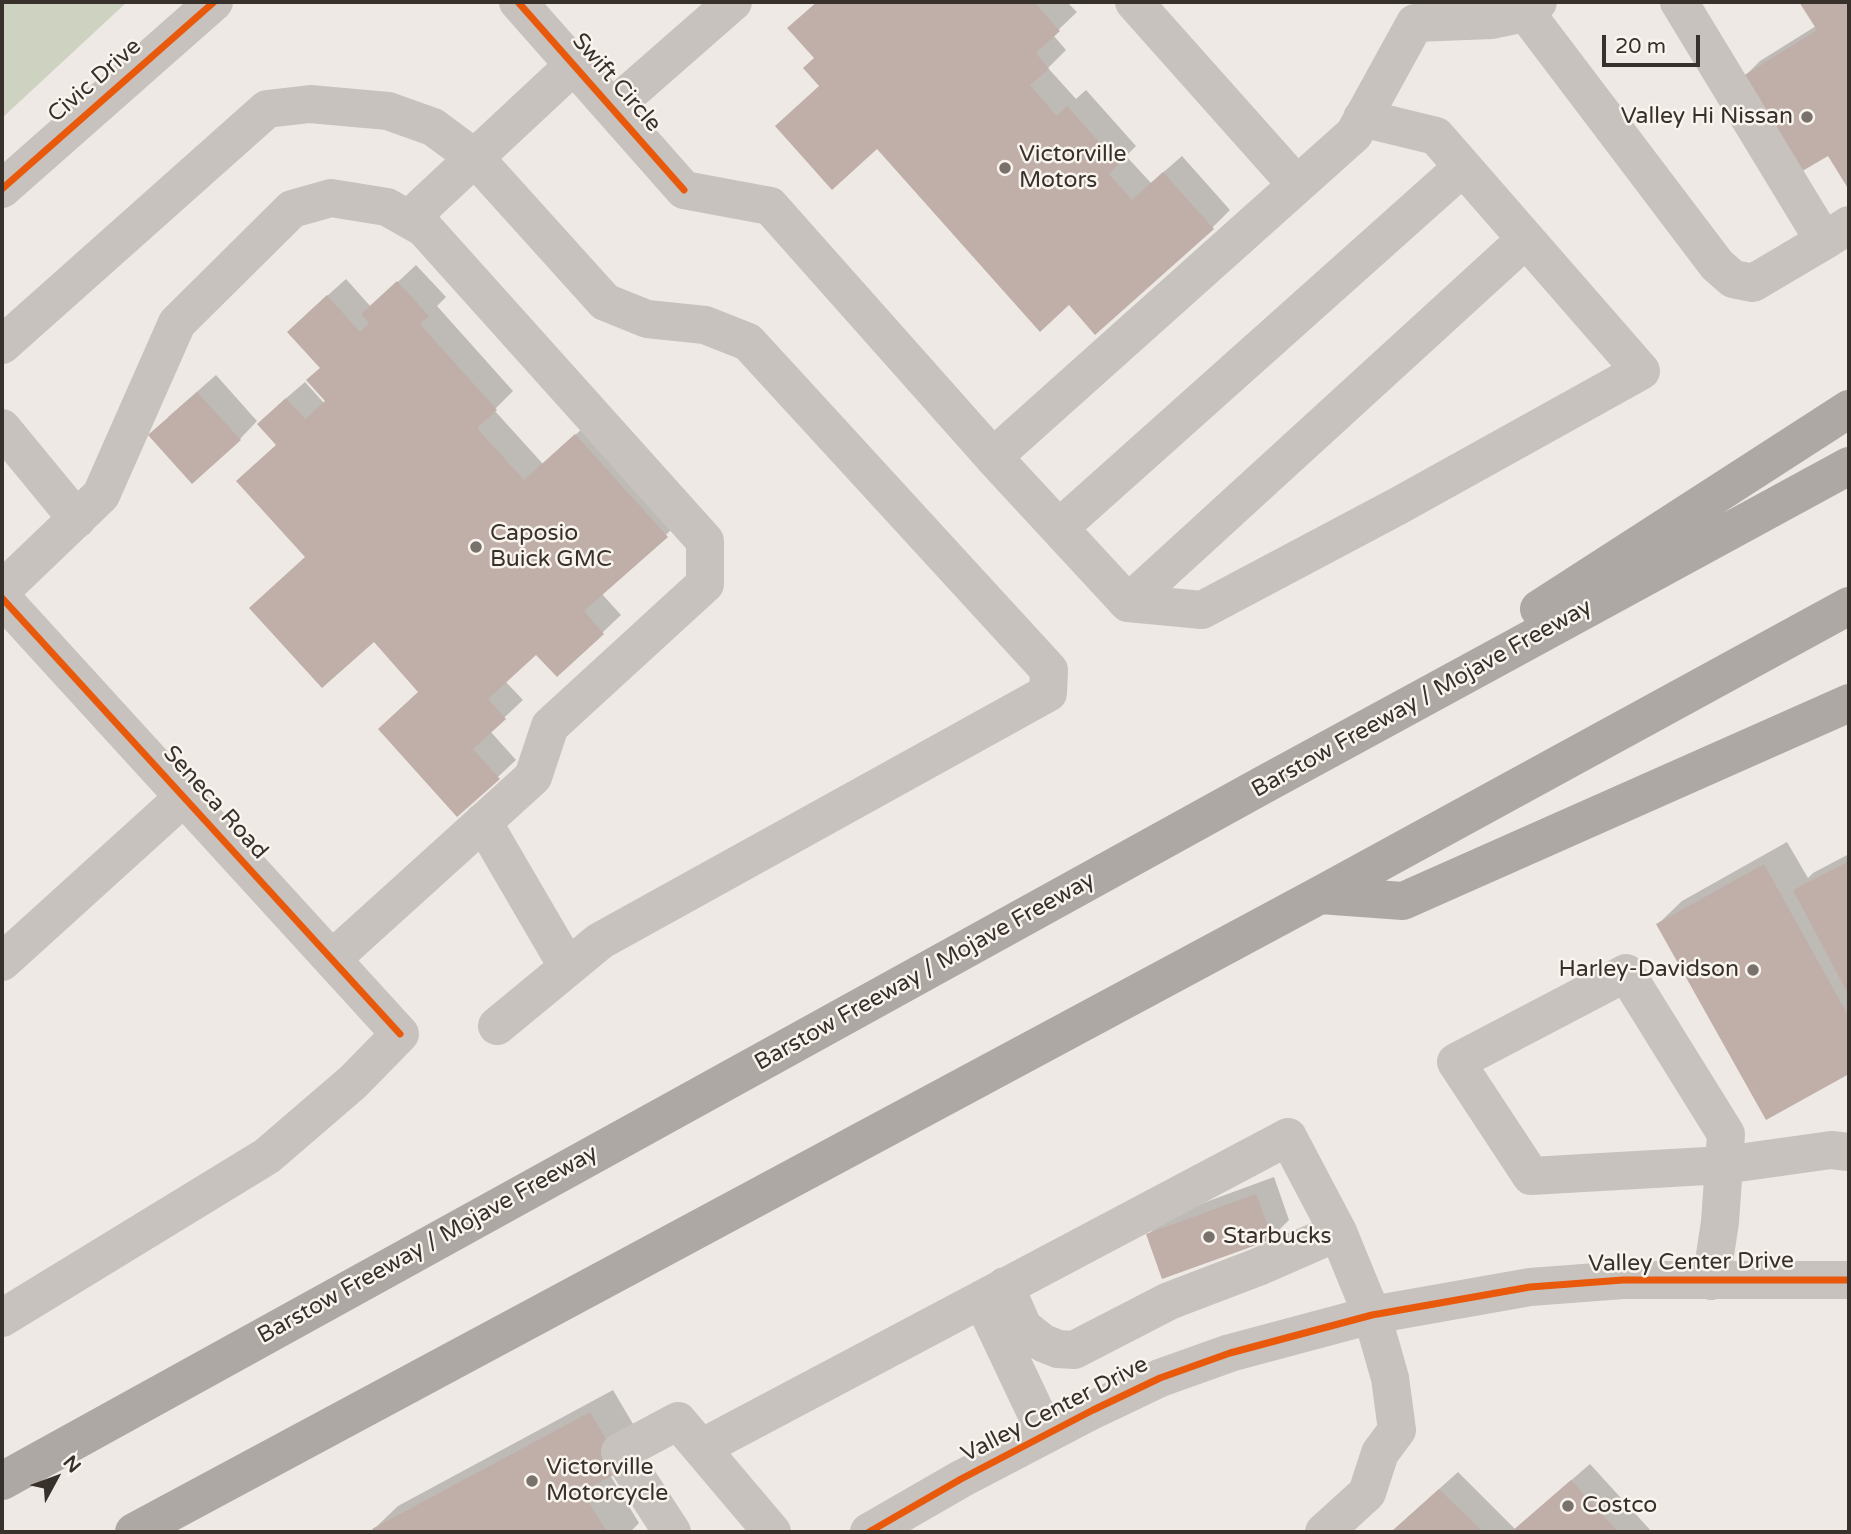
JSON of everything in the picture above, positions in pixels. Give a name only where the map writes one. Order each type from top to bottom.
[{"type":"highway","points":[[1263,785],[1849,409]]},
{"type":"highway","name":"Barstow Freeway / Mojave Freeway","points":[[2,1480],[1263,785],[1849,466]]},
{"type":"highway","points":[[134,1532],[1320,895],[1849,606]]},
{"type":"highway","points":[[1320,895],[1403,901],[1849,703]]},
{"type":"street","name":"Civic Drive","points":[[2,189],[214,2]]},
{"type":"street","name":"Swift Circle","points":[[518,2],[684,190],[770,206],[993,457]]},
{"type":"street","points":[[612,108],[730,2]]},
{"type":"street","points":[[1135,2],[1297,185]]},
{"type":"street","points":[[1362,118],[1436,136],[1642,371],[1398,506],[1202,610],[1129,603],[993,457],[1354,134],[1405,12],[1492,20],[1532,8],[1717,265],[1733,279],[1753,283],[1836,233],[1679,2]]},
{"type":"street","points":[[409,219],[574,65]]},
{"type":"street","points":[[2,345],[267,109],[310,104],[388,111],[433,127],[475,158],[606,302],[647,320],[705,325],[748,342],[1049,670],[1048,693],[600,941],[498,1026]]},
{"type":"street","points":[[1059,528],[1463,167]]},
{"type":"street","points":[[2,590],[101,495],[177,324],[292,209],[331,198],[387,207],[424,228],[705,541],[705,584],[550,726],[533,777],[332,960]]},
{"type":"street","points":[[1129,603],[1527,239]]},
{"type":"street","points":[[2,428],[77,519]]},
{"type":"street","name":"Seneca Road","points":[[2,598],[400,1034],[353,1082],[267,1156],[2,1318]]},
{"type":"street","points":[[2,962],[184,797]]},
{"type":"street","points":[[483,822],[567,966]]},
{"type":"street","points":[[1711,1281],[1720,1222],[1724,1165],[1726,1135],[1626,973],[1456,1062],[1531,1175],[1724,1165],[1831,1150],[1849,1152]]},
{"type":"street","points":[[701,1448],[1288,1137],[1338,1232],[1372,1315],[1390,1378],[1397,1430],[1380,1453],[1367,1493],[1324,1532]]},
{"type":"street","points":[[993,1292],[1023,1326],[1043,1343],[1058,1349],[1074,1350],[1168,1301],[1242,1274],[1338,1232]]},
{"type":"street","name":"Valley Center Drive","points":[[869,1532],[1046,1434],[1160,1378],[1230,1353],[1372,1315],[1530,1287],[1623,1280],[1849,1280]]},
{"type":"street","points":[[993,1292],[1046,1434]]},
{"type":"street","points":[[672,1532],[620,1452],[678,1421],[772,1532]]},
{"type":"green space","points":[[2,2],[127,2],[2,118]]},
{"type":"building","name":"Victorville Motors","points":[[817,2],[1034,2],[1060,31],[1036,53],[1049,69],[1030,85],[1057,116],[1067,106],[1119,164],[1109,174],[1132,200],[1163,172],[1214,229],[1095,335],[1069,305],[1040,332],[877,149],[832,190],[775,126],[819,86],[803,68],[814,58],[787,28]]},
{"type":"building","name":"Valley Hi Nissan","points":[[1799,2],[1849,2],[1849,190],[1828,156],[1799,173],[1740,78],[1817,30]]},
{"type":"building","name":"Caposio Buick GMC","points":[[397,281],[429,316],[420,324],[497,410],[477,428],[524,480],[575,434],[668,537],[584,611],[604,634],[557,677],[536,655],[488,699],[506,719],[473,749],[500,779],[457,817],[378,729],[418,692],[374,642],[322,688],[249,608],[305,557],[236,481],[276,445],[257,424],[286,398],[305,419],[325,401],[306,380],[320,368],[287,332],[327,295],[360,332],[369,323],[361,314]]},
{"type":"building","points":[[197,392],[241,440],[192,484],[148,435]]},
{"type":"building","points":[[1849,861],[1849,996],[1793,890]]},
{"type":"building","name":"Harley-Davidson","points":[[1764,864],[1849,1017],[1849,1074],[1766,1120],[1656,924]]},
{"type":"building","name":"Starbucks","points":[[1256,1194],[1273,1239],[1162,1279],[1146,1234]]},
{"type":"building","name":"Victorville Motorcycle","points":[[590,1412],[624,1470],[582,1491],[607,1532],[374,1532],[372,1529]]},
{"type":"building","name":"Costco","points":[[1571,1480],[1618,1532],[1511,1532]]},
{"type":"building","points":[[1439,1489],[1483,1532],[1391,1532]]},
{"type":"cycle path","points":[[2,189],[214,2]]},
{"type":"cycle path","points":[[518,2],[684,190]]},
{"type":"cycle path","points":[[2,598],[400,1034]]},
{"type":"cycle path","points":[[869,1532],[961,1479],[1160,1378],[1230,1353],[1372,1315],[1530,1287],[1623,1280],[1849,1280]]},
{"type":"place","name":"Valley Hi Nissan","points":[[1807,117]]},
{"type":"place","name":"Victorville Motors","points":[[1005,168]]},
{"type":"place","name":"Caposio Buick GMC","points":[[476,547]]},
{"type":"place","name":"Harley-Davidson","points":[[1753,970]]},
{"type":"place","name":"Starbucks","points":[[1209,1237]]},
{"type":"place","name":"Victorville Motorcycle","points":[[532,1481]]},
{"type":"place","name":"Costco","points":[[1568,1506]]}]
